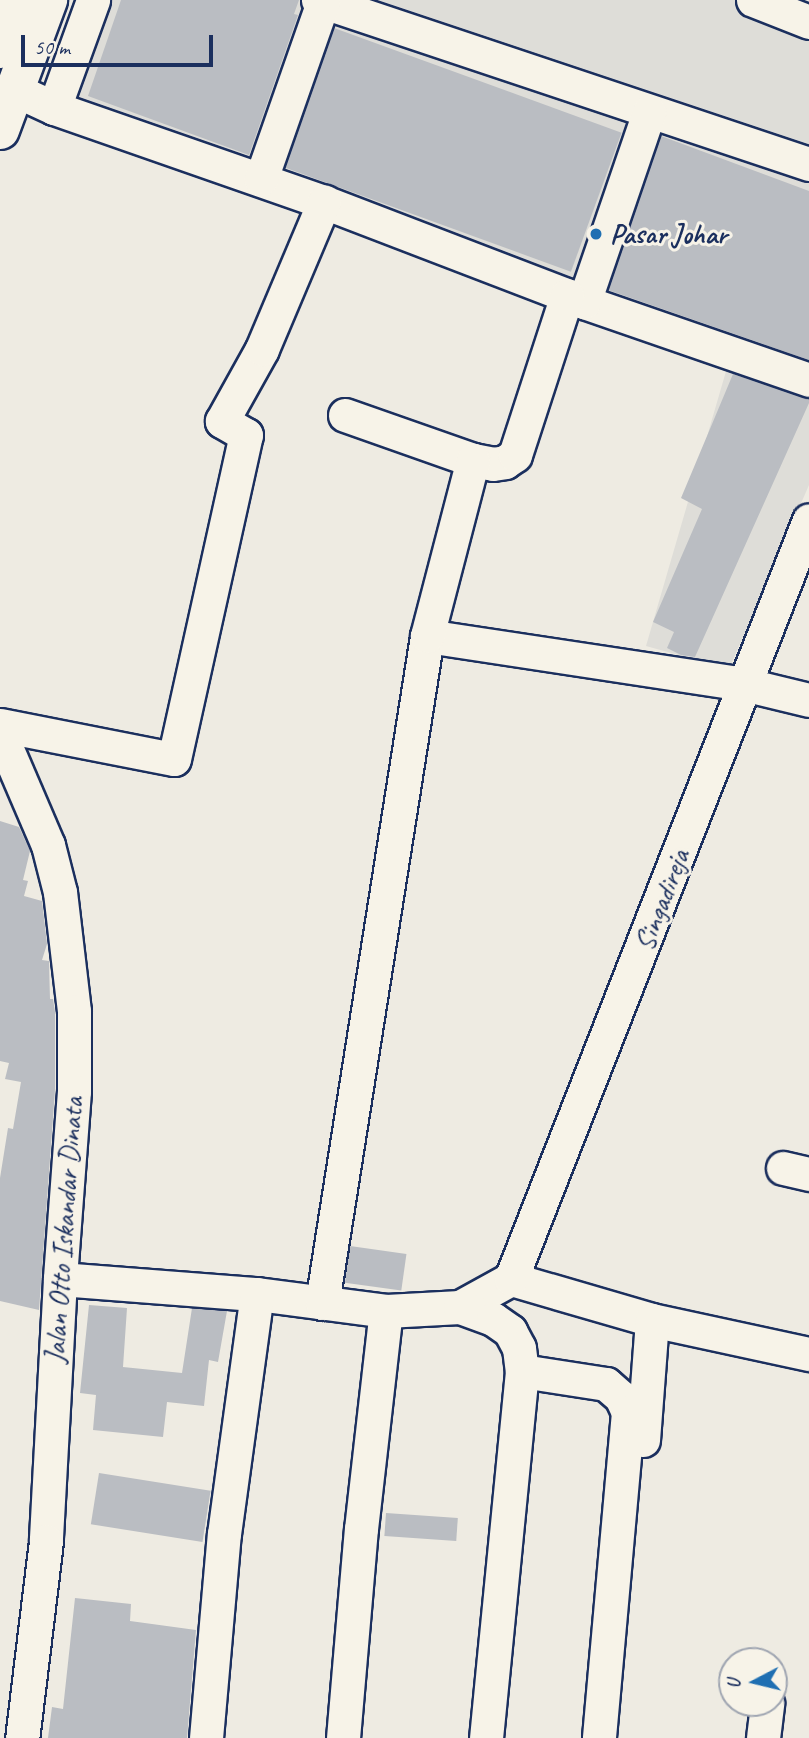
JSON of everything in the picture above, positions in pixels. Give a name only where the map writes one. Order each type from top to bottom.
[{"type":"main road","points":[[0,49],[17,0]]},
{"type":"main road","points":[[0,130],[48,0]]},
{"type":"street","points":[[54,107],[93,0]]},
{"type":"street","points":[[261,179],[321,1],[809,164]]},
{"type":"street","points":[[769,3],[809,22]]},
{"type":"street","points":[[15,90],[54,107],[324,202],[575,299],[809,380]]},
{"type":"street","points":[[345,415],[473,460],[493,464],[505,462],[515,454],[649,112]]},
{"type":"street","points":[[0,725],[174,759],[246,435],[222,421],[262,349],[324,202]]},
{"type":"street","points":[[322,1303],[428,636],[473,460]]},
{"type":"street","name":"Singadireja","points":[[511,1279],[809,520]]},
{"type":"street","points":[[428,636],[743,684],[809,700]]},
{"type":"street","name":"Jalan Otto Iskandar Dinata","points":[[0,733],[48,845],[60,892],[74,1011],[74,1091],[60,1279],[46,1541],[22,1738]]},
{"type":"street","points":[[60,1279],[257,1294],[386,1311],[460,1307],[493,1319],[510,1332],[519,1348],[522,1371],[486,1738]]},
{"type":"street","points":[[460,1307],[511,1279],[652,1320],[809,1354]]},
{"type":"street","points":[[206,1738],[224,1534],[257,1294]]},
{"type":"street","points":[[343,1738],[360,1529],[386,1311]]},
{"type":"street","points":[[613,1738],[633,1578],[652,1320]]},
{"type":"street","points":[[522,1371],[606,1384],[621,1397],[628,1412],[599,1738]]},
{"type":"street","points":[[763,1738],[765,1717]]},
{"type":"shaded area","name":"Pasar Johar","points":[[74,0],[781,0],[809,11],[809,485],[729,669],[646,646],[729,361],[36,106]]},
{"type":"building","points":[[121,0],[299,0],[294,14],[298,15],[249,155],[88,96]]},
{"type":"building","points":[[334,28],[622,133],[571,272],[283,167]]},
{"type":"building","points":[[661,136],[809,191],[809,360],[608,290]]},
{"type":"building","points":[[733,374],[809,399],[809,403],[695,657],[681,655],[667,648],[674,632],[653,622],[702,509],[681,498]]},
{"type":"building","points":[[0,821],[19,827],[30,851],[23,880],[28,881],[24,896],[42,901],[47,944],[42,960],[49,961],[50,999],[53,999],[55,1012],[55,1090],[39,1310],[0,1301],[0,1178],[8,1128],[13,1129],[21,1082],[5,1079],[9,1063],[0,1061]]},
{"type":"building","points":[[350,1246],[406,1254],[401,1291],[345,1283]]},
{"type":"building","points":[[89,1305],[127,1308],[123,1367],[182,1373],[192,1308],[227,1311],[218,1362],[209,1360],[204,1406],[167,1402],[163,1437],[93,1430],[96,1395],[80,1393]]},
{"type":"building","points":[[99,1473],[211,1491],[202,1542],[91,1524]]},
{"type":"building","points":[[386,1513],[458,1518],[456,1541],[384,1536]]},
{"type":"building","points":[[75,1598],[131,1604],[130,1621],[196,1630],[187,1738],[48,1738],[52,1707],[63,1709]]},
{"type":"place","name":"Pasar Johar","points":[[596,234]]}]
